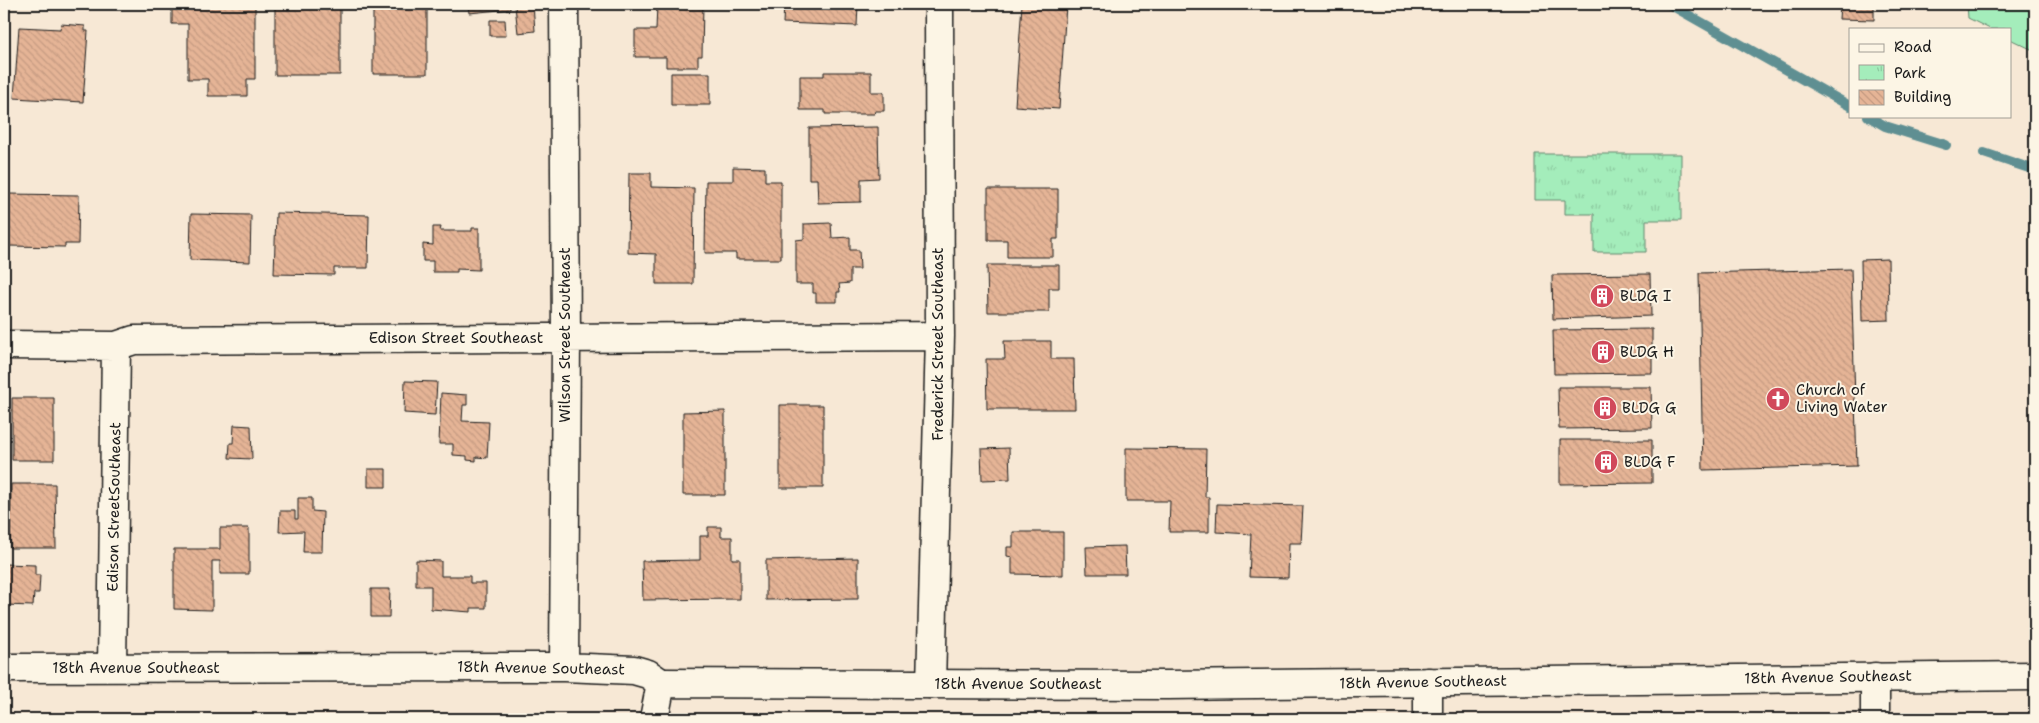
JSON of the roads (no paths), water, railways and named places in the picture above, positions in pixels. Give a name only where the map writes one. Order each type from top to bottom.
[{"type":"street","name":"Wilson Street Southeast","points":[[564,4],[566,338],[564,667]]},
{"type":"street","name":"Frederick Street Southeast","points":[[931,684],[940,336],[939,4]]},
{"type":"street","name":"Edison Street Southeast","points":[[4,345],[116,346],[134,340],[940,336]]},
{"type":"street","name":"Edison StreetSoutheast","points":[[112,668],[116,346]]},
{"type":"street","name":"18th Avenue Southeast","points":[[4,668],[564,667],[634,670],[648,674],[661,683],[1168,685],[2035,676]]},
{"type":"street","points":[[1875,677],[1875,719]]},
{"type":"street","points":[[1428,682],[1428,719]]},
{"type":"street","points":[[654,719],[661,683]]},
{"type":"waterway","points":[[1669,4],[1849,105]]},
{"type":"waterway","points":[[1871,118],[1885,126],[1946,145]]},
{"type":"waterway","points":[[1984,153],[2035,170]]},
{"type":"place","name":"BLDG I","points":[[1602,296]]},
{"type":"place","name":"BLDG H","points":[[1603,352]]},
{"type":"place","name":"Church of Living Water","points":[[1778,399]]},
{"type":"place","name":"BLDG G","points":[[1605,408]]},
{"type":"place","name":"BLDG F","points":[[1606,462]]}]
